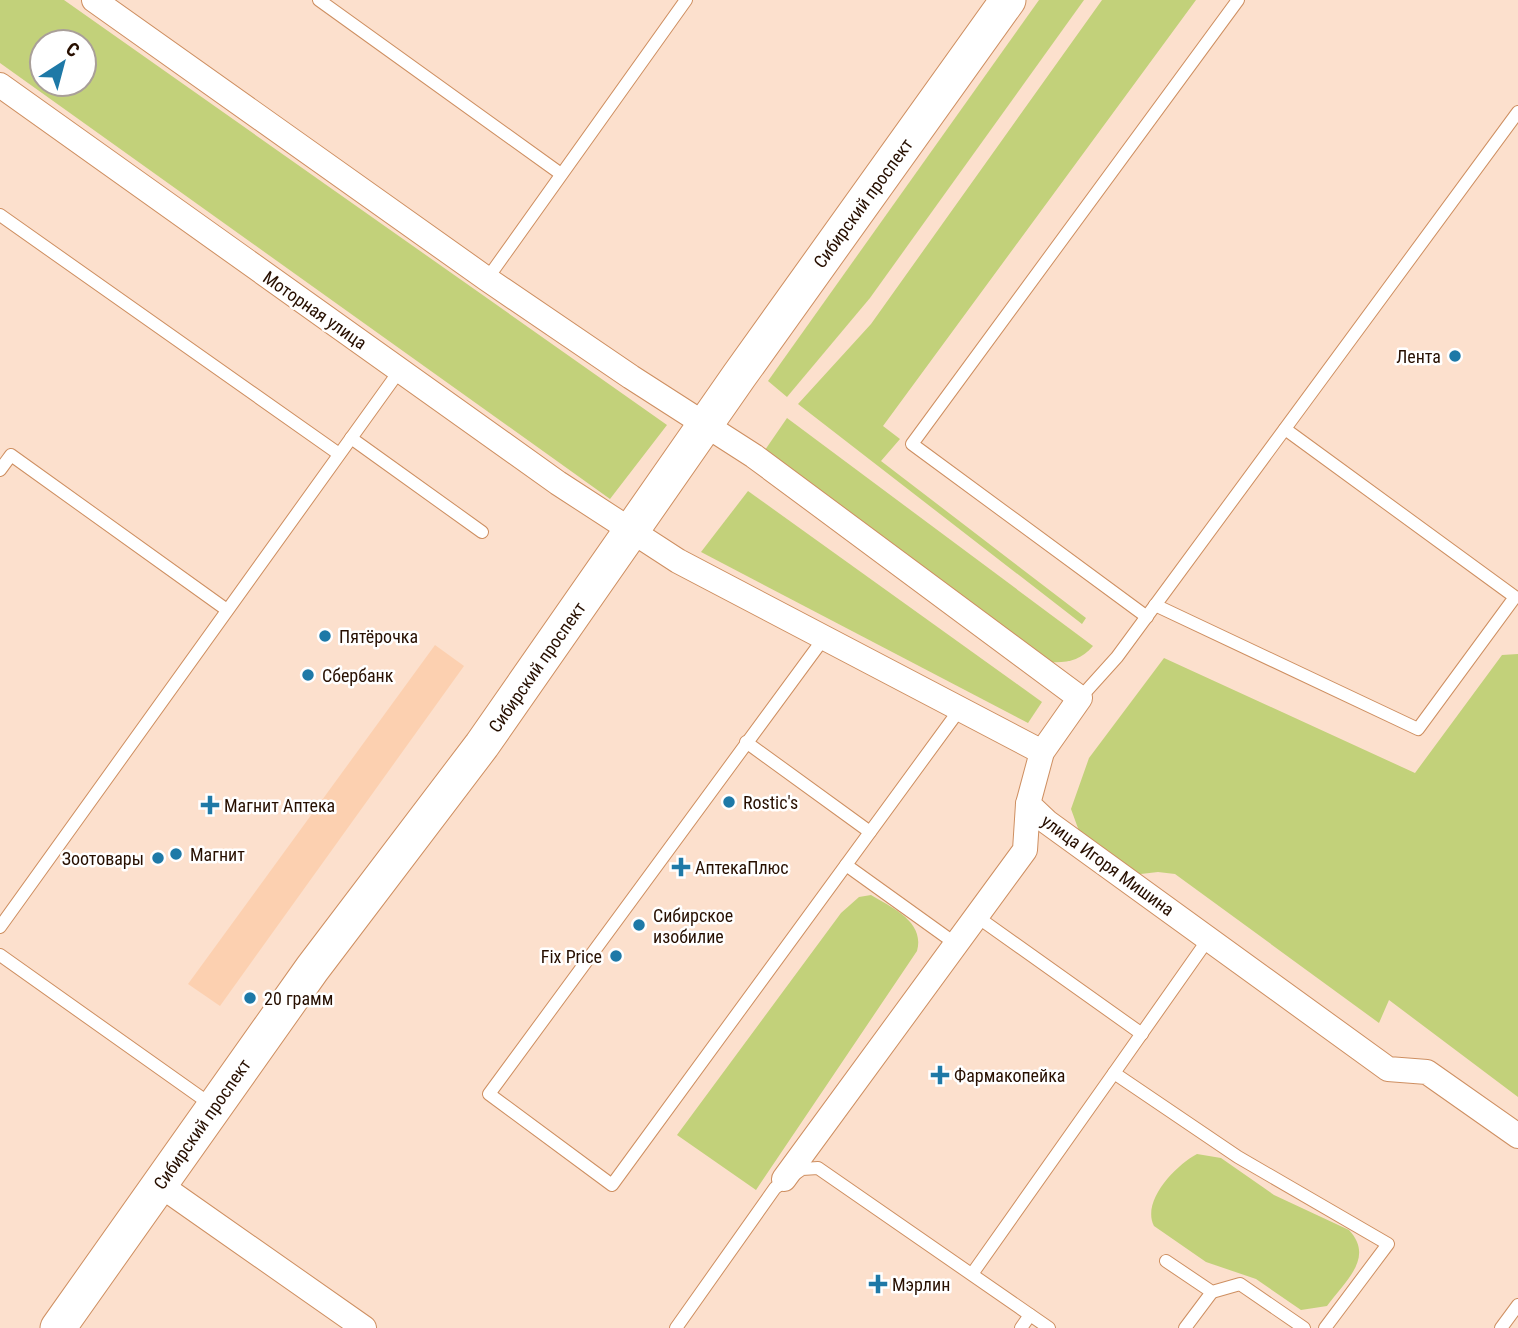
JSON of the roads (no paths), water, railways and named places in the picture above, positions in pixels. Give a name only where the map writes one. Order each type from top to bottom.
[{"type":"main road","name":"Сибирский проспект","points":[[58,1328],[312,969],[482,745],[1008,0]]},
{"type":"street","points":[[94,0],[486,279],[754,456],[1080,698],[1042,752],[678,561],[631,531]]},
{"type":"street","name":"Моторная улица","points":[[0,85],[558,483],[631,531]]},
{"type":"street","name":"улица Игоря Мишина","points":[[1042,752],[1028,804],[1046,822],[1388,1069],[1427,1072],[1518,1136]]},
{"type":"street","points":[[783,1179],[1025,850],[1028,804]]},
{"type":"street","points":[[160,1185],[364,1328]]},
{"type":"lane","points":[[319,0],[561,174]]},
{"type":"lane","points":[[486,279],[686,0]]},
{"type":"lane","points":[[1147,617],[912,444],[1238,0]]},
{"type":"lane","points":[[1080,698],[1107,670],[1147,617],[1518,111]]},
{"type":"lane","points":[[0,215],[339,454]]},
{"type":"lane","points":[[0,927],[400,370]]},
{"type":"lane","points":[[1155,606],[1418,729],[1515,597],[1285,429]]},
{"type":"lane","points":[[351,438],[482,532]]},
{"type":"lane","points":[[0,470],[11,455],[227,610]]},
{"type":"lane","points":[[824,638],[489,1094],[612,1185],[960,709]]},
{"type":"lane","points":[[746,742],[870,832]]},
{"type":"lane","points":[[846,864],[956,944]]},
{"type":"lane","points":[[976,916],[1142,1034]]},
{"type":"lane","points":[[972,1274],[1209,938]]},
{"type":"lane","points":[[0,955],[214,1107]]},
{"type":"lane","points":[[1114,1073],[1238,1157],[1388,1244],[1325,1328]]},
{"type":"lane","points":[[676,1328],[783,1179],[802,1169],[818,1168],[1049,1328]]},
{"type":"lane","points":[[1166,1261],[1212,1292]]},
{"type":"lane","points":[[1185,1328],[1212,1292],[1240,1284],[1304,1328]]},
{"type":"lane","points":[[1502,1328],[1518,1305]]},
{"type":"lane","points":[[1021,1328],[1030,1315]]},
{"type":"place","name":"Лента","points":[[1455,356]]},
{"type":"place","name":"Пятёрочка","points":[[325,636]]},
{"type":"place","name":"Сбербанк","points":[[308,675]]},
{"type":"place","name":"Rostic's","points":[[729,802]]},
{"type":"place","name":"Магнит Аптека","points":[[210,805]]},
{"type":"place","name":"Магнит","points":[[176,854]]},
{"type":"place","name":"Зоотовары","points":[[158,858]]},
{"type":"place","name":"АптекаПлюс","points":[[681,867]]},
{"type":"place","name":"Сибирское изобилие","points":[[639,925]]},
{"type":"place","name":"Fix Price","points":[[616,956]]},
{"type":"place","name":"20 грамм","points":[[250,998]]},
{"type":"place","name":"Фармакопейка","points":[[940,1075]]},
{"type":"place","name":"Мэрлин","points":[[878,1284]]}]
